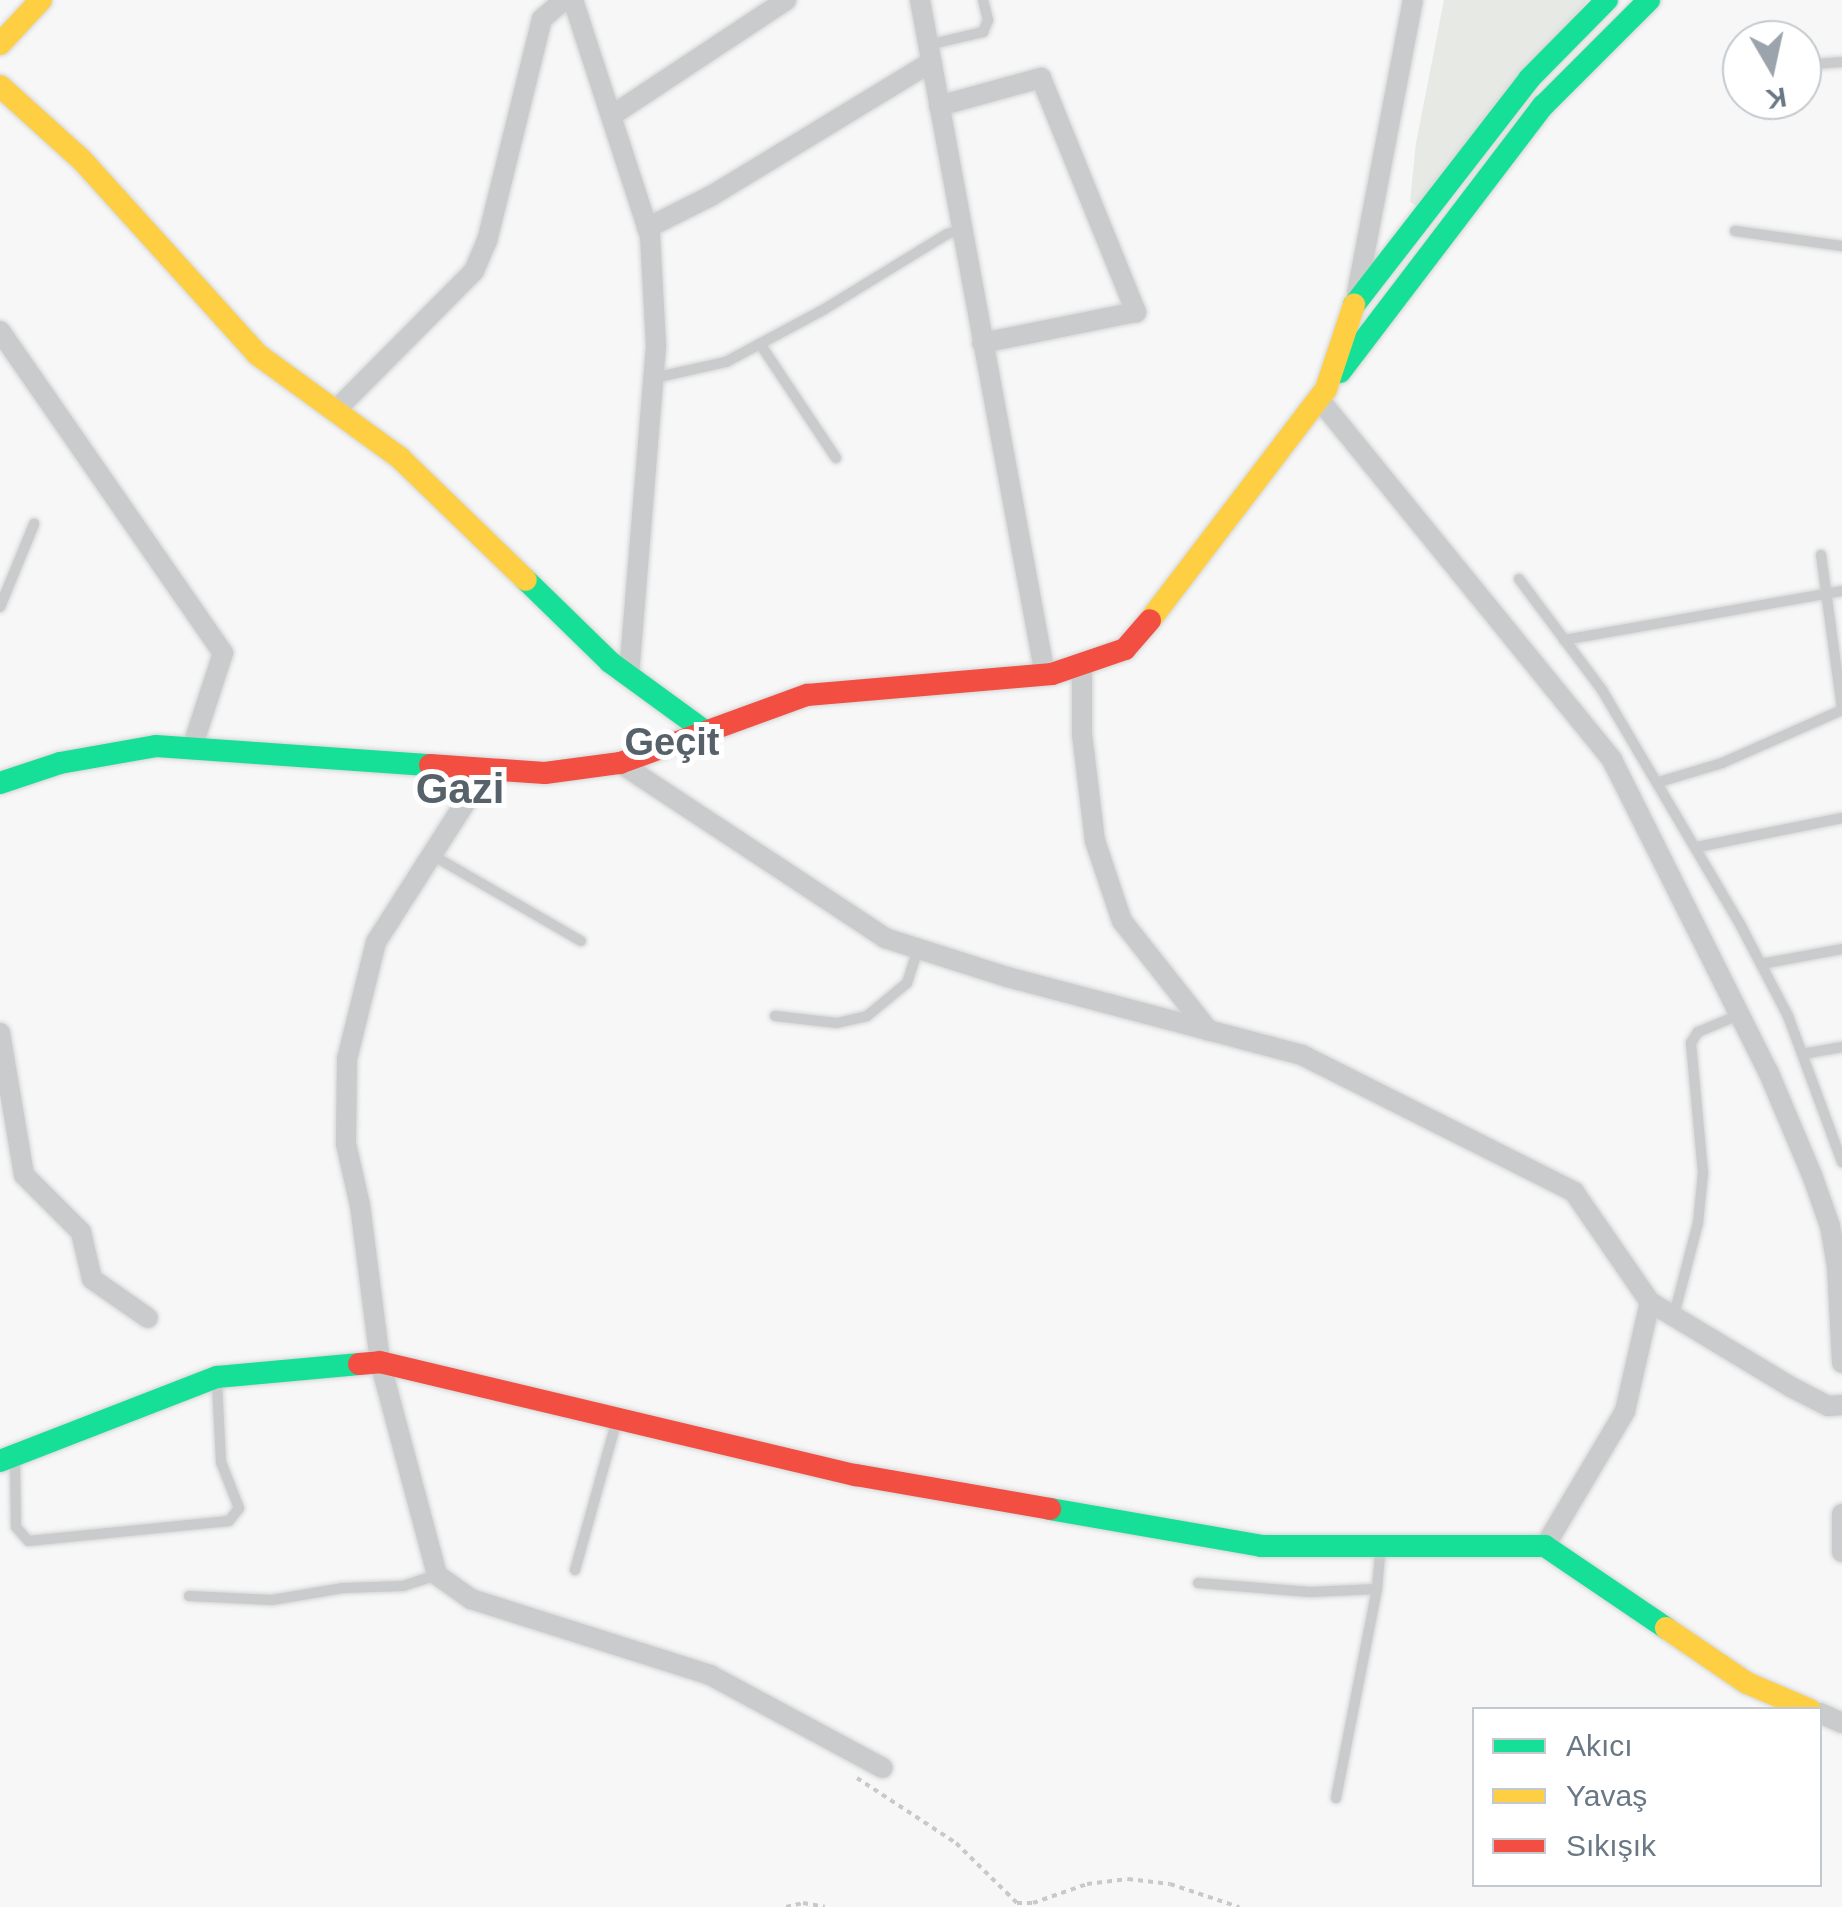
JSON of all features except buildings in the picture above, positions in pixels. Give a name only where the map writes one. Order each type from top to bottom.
[{"type":"street","points":[[0,44],[41,0]]},
{"type":"street","points":[[335,411],[474,271],[487,240],[542,19],[564,0]]},
{"type":"street","points":[[573,0],[647,228],[656,346],[629,676]]},
{"type":"street","points":[[611,116],[786,0]]},
{"type":"street","points":[[920,0],[1045,675]]},
{"type":"street","points":[[1322,394],[1355,303],[1413,0]]},
{"type":"street","points":[[1355,303],[1529,79],[1607,0]]},
{"type":"street","points":[[0,783],[60,763],[156,746],[544,773],[620,763],[807,695],[1045,675],[1124,649],[1178,588],[1543,106],[1649,0]]},
{"type":"street","points":[[647,228],[710,196],[929,53]]},
{"type":"street","points":[[939,106],[1041,78],[1136,312],[982,343]]},
{"type":"street","points":[[0,86],[82,160],[257,354],[400,458],[629,676],[706,732]]},
{"type":"street","points":[[0,332],[223,653],[192,748]]},
{"type":"street","points":[[1322,394],[1612,760],[1789,1117],[1830,1226],[1842,1363]]},
{"type":"street","points":[[1082,664],[1082,734],[1095,841],[1122,921],[1210,1030]]},
{"type":"street","points":[[620,763],[885,938],[1302,1056],[1574,1192],[1650,1302],[1802,1392],[1828,1406],[1842,1406]]},
{"type":"street","points":[[478,770],[472,792],[376,942],[347,1059],[346,1144],[360,1205],[380,1362],[436,1575],[471,1599],[710,1675],[884,1768]]},
{"type":"street","points":[[0,1033],[24,1175],[80,1232],[92,1279],[148,1318]]},
{"type":"street","points":[[1546,1546],[1625,1411],[1650,1302]]},
{"type":"street","points":[[7,1458],[217,1377],[380,1362],[856,1475],[1260,1546],[1546,1546],[1747,1683],[1803,1707]]},
{"type":"street","points":[[1842,1514],[1842,1552]]},
{"type":"lane","points":[[929,53],[983,32],[988,20],[983,0]]},
{"type":"lane","points":[[653,378],[726,362],[947,234],[962,230]]},
{"type":"lane","points":[[1734,231],[1842,246]]},
{"type":"lane","points":[[760,344],[836,458]]},
{"type":"lane","points":[[0,607],[34,524]]},
{"type":"lane","points":[[1659,782],[1722,763],[1842,709],[1821,555]]},
{"type":"lane","points":[[1519,580],[1602,690],[1697,847],[1761,964],[1802,1054],[1842,1162]]},
{"type":"lane","points":[[1564,640],[1842,591]]},
{"type":"lane","points":[[1697,847],[1842,818]]},
{"type":"lane","points":[[432,854],[581,942]]},
{"type":"lane","points":[[775,1016],[836,1023],[867,1016],[907,983],[918,948]]},
{"type":"lane","points":[[1761,964],[1842,948]]},
{"type":"lane","points":[[1673,1318],[1694,1242],[1703,1173],[1692,1043],[1698,1032],[1739,1015]]},
{"type":"lane","points":[[1802,1054],[1842,1047]]},
{"type":"lane","points":[[7,1458],[16,1526],[28,1542],[229,1521],[239,1508],[220,1462],[217,1377]]},
{"type":"lane","points":[[576,1570],[617,1419]]},
{"type":"lane","points":[[1336,1798],[1378,1589],[1380,1546]]},
{"type":"lane","points":[[189,1596],[272,1600],[343,1588],[403,1586],[436,1575]]},
{"type":"lane","points":[[1198,1583],[1310,1592],[1378,1589]]},
{"type":"path","points":[[840,1745],[842,1762],[856,1777],[956,1843],[997,1879],[1010,1899],[1033,1903],[1087,1884],[1128,1879],[1170,1884],[1239,1907]]},
{"type":"path","points":[[1005,1907],[1010,1899]]},
{"type":"path","points":[[786,1907],[803,1903],[826,1907]]},
{"type":"shaded area","points":[[1444,0],[1588,0],[1420,208],[1410,202],[1416,143]]},
{"type":"traffic: fast","points":[[1354,305],[1529,79],[1607,0]]},
{"type":"traffic: fast","points":[[1340,372],[1543,106],[1649,0]]},
{"type":"traffic: fast","points":[[526,580],[610,662],[706,732]]},
{"type":"traffic: fast","points":[[0,783],[60,763],[156,746],[430,765]]},
{"type":"traffic: fast","points":[[0,1461],[217,1377],[359,1364]]},
{"type":"traffic: fast","points":[[1050,1509],[1261,1546],[1545,1546],[1666,1628]]},
{"type":"traffic: slow","points":[[0,44],[41,0]]},
{"type":"traffic: slow","points":[[0,86],[82,160],[257,354],[400,458],[526,580]]},
{"type":"traffic: slow","points":[[1150,620],[1326,389],[1354,305]]},
{"type":"traffic: slow","points":[[1666,1628],[1747,1683],[1803,1707]]},
{"type":"traffic: jam","points":[[430,765],[545,773],[620,763],[807,695],[1052,674],[1125,649],[1150,620]]},
{"type":"traffic: jam","points":[[359,1364],[380,1362],[856,1475],[1050,1509]]},
{"type":"district","name":"Geçit","points":[[672,743]]},
{"type":"district","name":"Gazi","points":[[460,789]]}]
